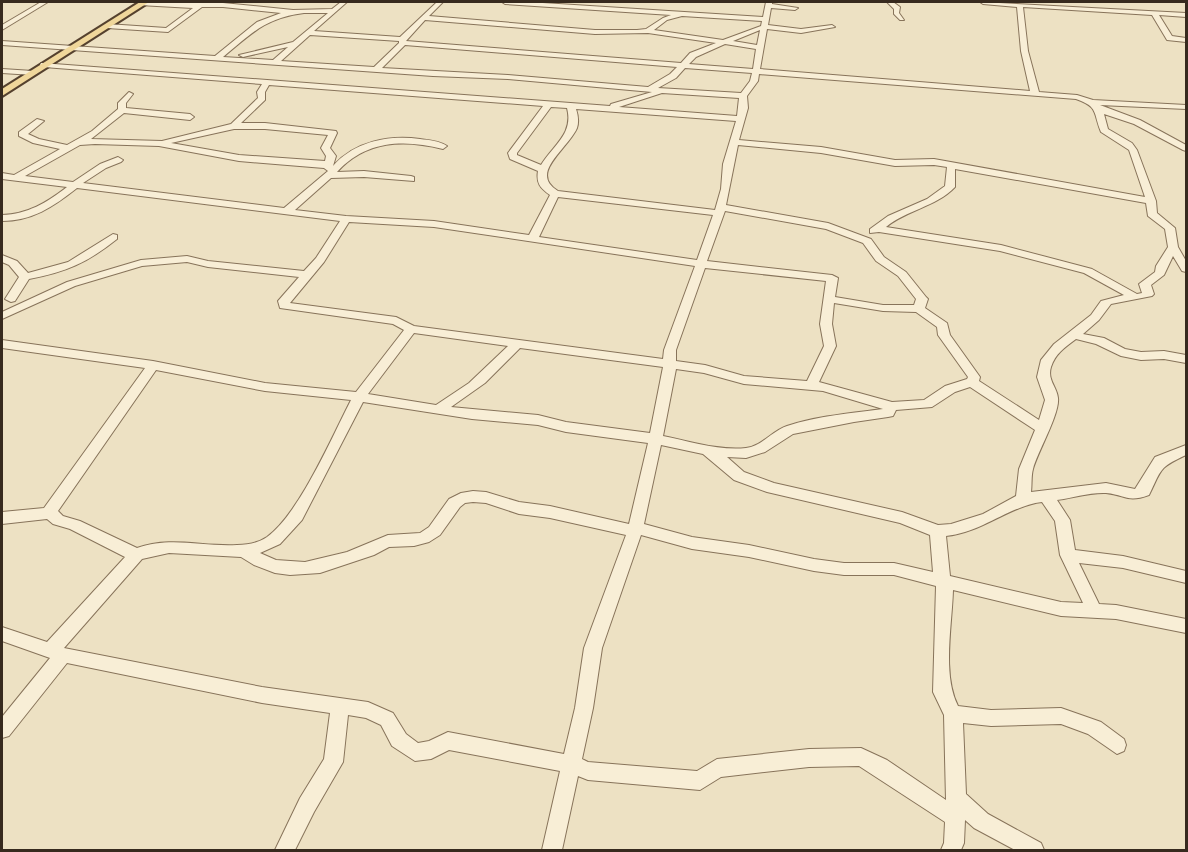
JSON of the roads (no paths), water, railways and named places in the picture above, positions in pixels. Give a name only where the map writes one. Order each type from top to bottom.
[{"type":"main road","points":[[2,93],[143,3]]},
{"type":"street","points":[[2,28],[45,2]]},
{"type":"street","points":[[274,62],[344,2]]},
{"type":"street","points":[[375,78],[402,41],[440,2]]},
{"type":"street","points":[[505,2],[680,14],[767,13],[795,8]]},
{"type":"street","points":[[644,11],[650,2]]},
{"type":"street","points":[[890,2],[898,8],[896,13],[902,19]]},
{"type":"street","points":[[982,2],[1030,3],[1186,15]]},
{"type":"street","points":[[143,3],[205,3],[291,12],[331,11]]},
{"type":"street","points":[[107,26],[168,30],[177,21],[205,3]]},
{"type":"street","points":[[1017,4],[1020,8],[1024,38],[1023,49],[1035,93]]},
{"type":"street","points":[[218,58],[260,22],[291,12]]},
{"type":"street","points":[[767,13],[801,31],[832,27]]},
{"type":"street","points":[[651,89],[672,76],[693,55],[720,42],[767,13]]},
{"type":"street","points":[[552,850],[584,708],[593,648],[635,530],[656,439],[670,350],[720,210],[726,189],[728,164],[744,108],[743,96],[754,81],[757,72],[759,47],[767,13]]},
{"type":"street","points":[[1154,13],[1170,38],[1186,40]]},
{"type":"street","points":[[648,31],[665,19],[680,14]]},
{"type":"street","points":[[423,18],[595,32],[648,31],[759,47]]},
{"type":"street","points":[[307,33],[1077,98],[1137,122],[1186,148]]},
{"type":"street","points":[[2,43],[274,62],[549,104],[741,119]]},
{"type":"street","points":[[218,58],[255,53],[295,43]]},
{"type":"street","points":[[198,66],[229,59]]},
{"type":"street","points":[[44,65],[266,82],[508,77],[743,96]]},
{"type":"street","points":[[160,74],[188,68]]},
{"type":"street","points":[[2,71],[33,73]]},
{"type":"street","points":[[234,126],[262,98],[261,92],[266,82]]},
{"type":"street","points":[[603,108],[664,90]]},
{"type":"street","points":[[122,110],[122,103],[129,94]]},
{"type":"street","points":[[544,170],[513,157],[512,153],[549,104]]},
{"type":"street","points":[[571,106],[573,128],[559,149],[546,161],[542,182],[544,188],[555,194],[720,210],[828,226],[867,241],[880,259],[902,273],[922,299],[919,309]]},
{"type":"street","points":[[1096,106],[1186,108]]},
{"type":"street","points":[[1096,106],[1104,130],[1130,145],[1133,150],[1151,201],[1152,214],[1170,228],[1173,247],[1186,269]]},
{"type":"street","points":[[15,178],[95,133],[122,110],[190,117]]},
{"type":"street","points":[[40,121],[22,134],[36,141],[72,146],[95,141],[159,143],[239,158],[411,179]]},
{"type":"street","points":[[159,143],[234,126],[329,131],[333,133],[325,148],[331,156],[329,170]]},
{"type":"street","points":[[287,211],[329,170],[356,150],[391,141],[414,140],[443,146]]},
{"type":"street","points":[[735,142],[839,152],[895,163],[934,162],[1151,201]]},
{"type":"street","points":[[2,218],[28,217],[105,163],[118,160]]},
{"type":"street","points":[[877,230],[892,217],[924,205],[946,190],[950,186],[950,170],[953,165]]},
{"type":"street","points":[[2,176],[346,219],[422,222],[702,264],[832,278],[826,324],[830,346],[811,386]]},
{"type":"street","points":[[532,240],[555,194]]},
{"type":"street","points":[[346,219],[308,275],[284,301],[284,306],[396,321],[411,329],[519,342],[669,366],[705,369],[744,380],[824,387],[878,404],[892,406],[927,404],[950,389],[972,382]]},
{"type":"street","points":[[846,234],[877,230],[1001,249],[1088,271],[1133,296]]},
{"type":"street","points":[[6,299],[25,278],[72,266],[86,259],[113,237]]},
{"type":"street","points":[[1023,499],[1026,469],[1037,445],[1052,400],[1044,382],[1044,369],[1051,353],[1094,319],[1104,303],[1122,297],[1143,297],[1148,294],[1145,284],[1160,273],[1161,266],[1173,247]]},
{"type":"street","points":[[2,258],[13,263],[25,278]]},
{"type":"street","points":[[2,316],[44,294],[133,265],[175,260],[308,275]]},
{"type":"street","points":[[6,299],[44,294]]},
{"type":"street","points":[[828,299],[883,308],[919,309],[943,326],[944,335],[974,377],[972,382]]},
{"type":"street","points":[[2,730],[57,652],[136,555],[151,547],[168,546],[243,551],[266,545],[284,532],[297,516],[359,397],[411,329]]},
{"type":"street","points":[[1073,336],[1100,341],[1121,352],[1141,356],[1164,355],[1186,359]]},
{"type":"street","points":[[438,410],[465,393],[495,368],[519,342]]},
{"type":"street","points":[[2,344],[153,365],[265,387],[359,397],[438,410],[538,420],[566,427],[656,439],[707,450],[746,453],[759,449],[789,430],[854,417],[888,413],[892,406]]},
{"type":"street","points":[[2,518],[40,515],[49,512],[153,365]]},
{"type":"street","points":[[972,382],[1042,428]]},
{"type":"street","points":[[707,450],[739,476],[752,481],[807,497],[902,518],[937,531],[951,530],[988,518],[1023,499],[1106,488],[1136,494],[1144,491],[1148,478],[1160,461],[1186,450]]},
{"type":"street","points":[[243,551],[259,562],[277,568],[299,571],[319,567],[370,550],[388,541],[415,540],[428,536],[439,526],[451,506],[464,497],[483,497],[521,508],[553,512],[692,543],[844,569],[894,569],[1061,609],[1116,612],[1186,626]]},
{"type":"street","points":[[1047,497],[1062,520],[1068,555],[1094,610]]},
{"type":"street","points":[[49,512],[58,520],[75,525],[136,555]]},
{"type":"street","points":[[937,531],[945,588],[942,692],[953,714],[956,808],[951,850]]},
{"type":"street","points":[[1068,555],[1123,562],[1186,577]]},
{"type":"street","points":[[2,634],[57,652],[232,689],[368,710],[387,719],[399,740],[415,752],[431,750],[448,741],[570,764],[588,771],[700,781],[717,768],[809,758],[861,757],[1034,850]]},
{"type":"street","points":[[285,850],[307,805],[333,762],[340,706]]},
{"type":"street","points":[[953,714],[991,718],[1061,716],[1094,728],[1117,745]]}]
